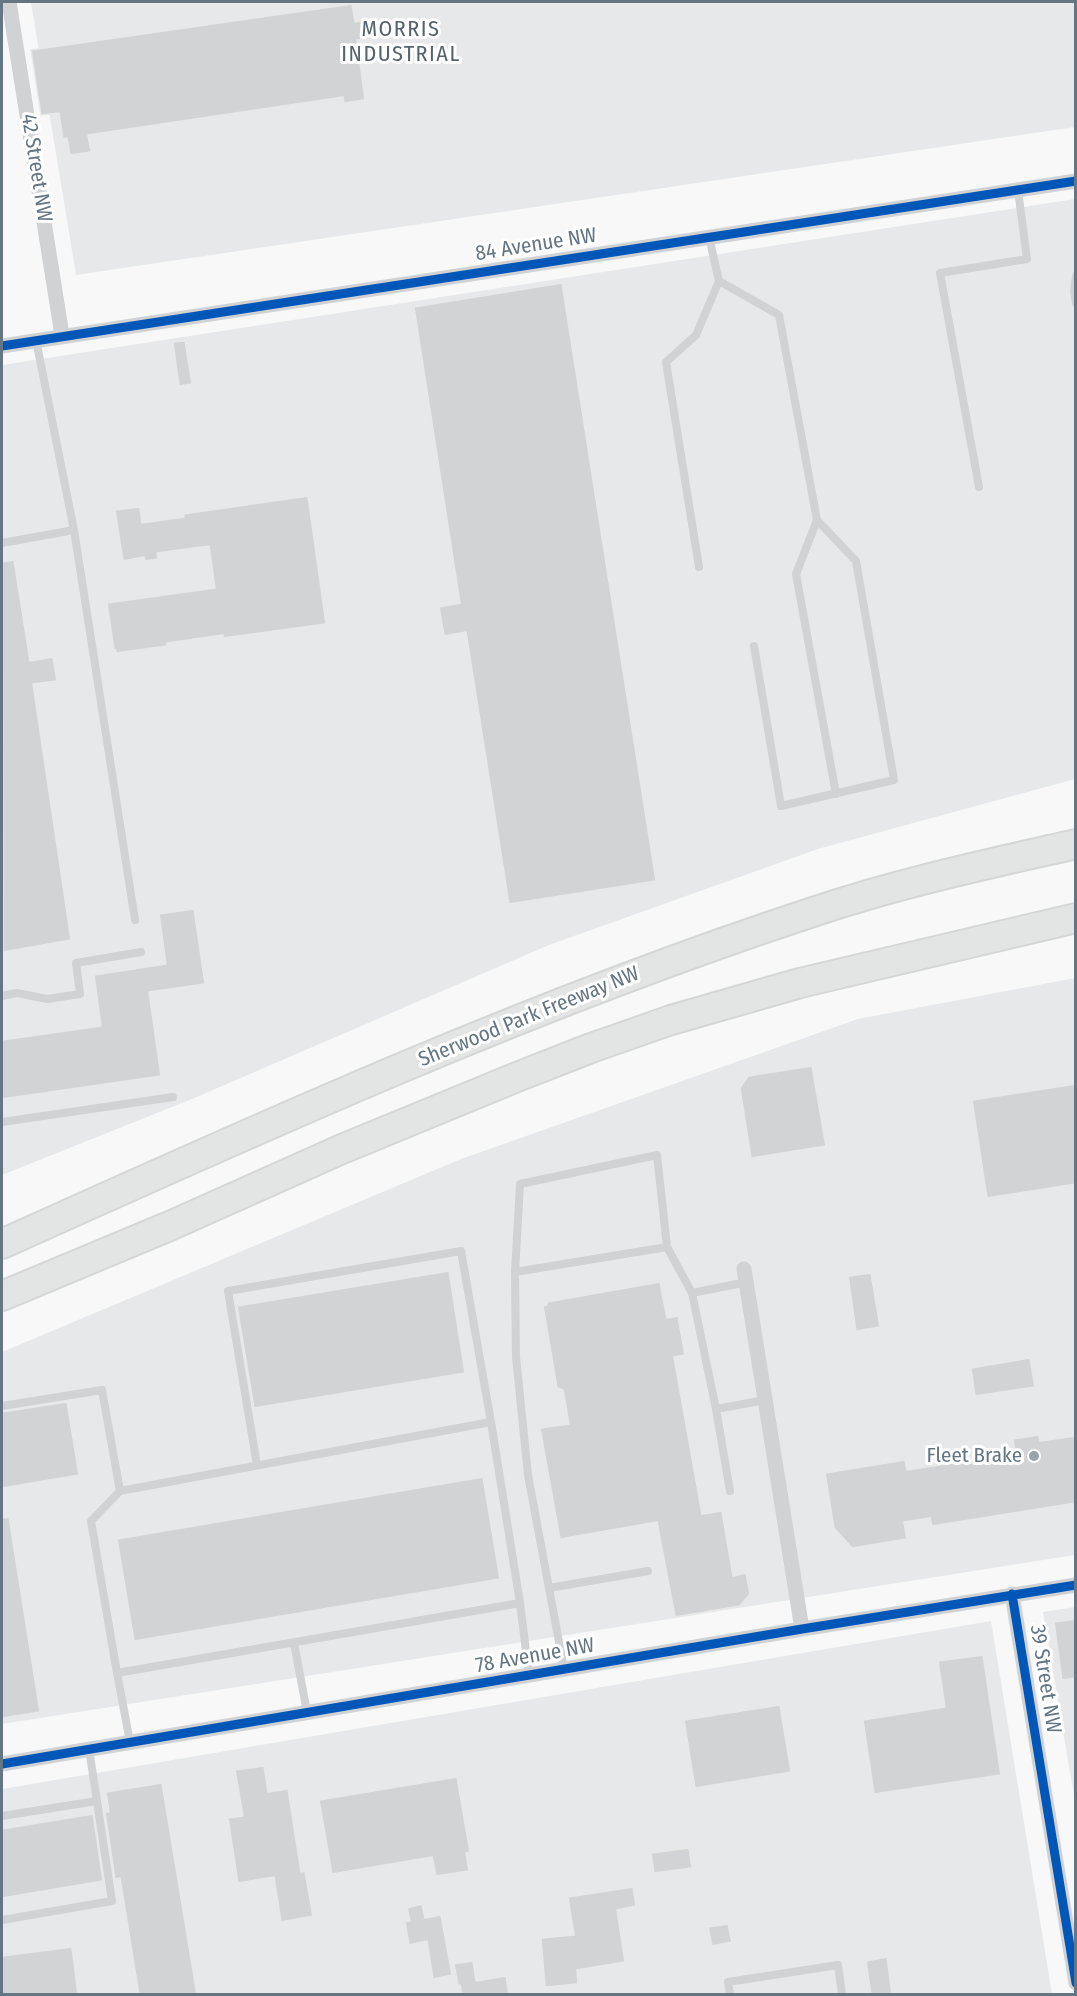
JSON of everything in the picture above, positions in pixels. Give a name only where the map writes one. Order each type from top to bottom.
[{"type":"highway","name":"Sherwood Park Freeway NW","points":[[2,1244],[417,1061],[646,969],[816,910],[969,868],[1076,844]]},
{"type":"highway","points":[[2,1296],[172,1225],[342,1149],[591,1048],[671,1020],[800,983],[1076,918]]},
{"type":"street","name":"42 Street NW","points":[[9,2],[62,336]]},
{"type":"street","name":"84 Avenue NW","points":[[2,346],[1076,181]]},
{"type":"street","points":[[746,1275],[802,1629]]},
{"type":"street","name":"78 Avenue NW","points":[[2,1764],[1076,1585]]},
{"type":"street","name":"39 Street NW","points":[[1012,1594],[1076,1983]]},
{"type":"lane","points":[[980,487],[940,273],[1027,259],[1018,190]]},
{"type":"lane","points":[[699,567],[666,362],[696,335],[719,281],[709,237]]},
{"type":"lane","points":[[1076,276],[1074,291],[1076,303]]},
{"type":"lane","points":[[719,281],[779,315],[817,520],[796,574],[836,794]]},
{"type":"lane","points":[[36,340],[74,530],[135,920]]},
{"type":"lane","points":[[754,646],[781,806],[894,780],[856,561],[817,520]]},
{"type":"lane","points":[[2,543],[74,530]]},
{"type":"lane","points":[[2,996],[17,993],[47,999],[80,994],[76,963],[141,952]]},
{"type":"lane","points":[[2,1122],[173,1096]]},
{"type":"lane","points":[[564,1669],[528,1474],[516,1357],[515,1272],[520,1184],[657,1155],[667,1247],[692,1293],[730,1491]]},
{"type":"lane","points":[[515,1272],[667,1247]]},
{"type":"lane","points":[[258,1465],[228,1291],[461,1251],[491,1422],[529,1675]]},
{"type":"lane","points":[[692,1293],[746,1275]]},
{"type":"lane","points":[[2,1406],[102,1390],[120,1491]]},
{"type":"lane","points":[[716,1409],[765,1400]]},
{"type":"lane","points":[[130,1742],[91,1521],[120,1491],[491,1422]]},
{"type":"lane","points":[[549,1588],[648,1571]]},
{"type":"lane","points":[[117,1673],[520,1603]]},
{"type":"lane","points":[[294,1643],[307,1712]]},
{"type":"lane","points":[[2,1920],[112,1901],[89,1749]]},
{"type":"lane","points":[[2,1816],[97,1801]]},
{"type":"lane","points":[[730,1995],[728,1982],[838,1965],[842,1995]]},
{"type":"shaded area","points":[[31,2],[1075,2],[1075,127],[76,275]]},
{"type":"shaded area","points":[[1075,199],[1075,779],[818,849],[549,945],[192,1099],[2,1175],[2,365]]},
{"type":"shaded area","points":[[1075,978],[1075,1555],[2,1724],[2,1352],[461,1159],[858,1019]]},
{"type":"shaded area","points":[[1075,1607],[1075,1802],[1043,1612]]},
{"type":"shaded area","points":[[991,1621],[1052,1994],[2,1994],[2,1789]]},
{"type":"building","points":[[352,4],[355,22],[363,20],[366,39],[357,40],[365,100],[344,103],[343,97],[88,135],[91,152],[70,155],[67,138],[63,139],[59,113],[41,115],[31,50]]},
{"type":"building","points":[[562,283],[656,881],[509,904],[466,632],[444,636],[439,607],[460,603],[414,307]]},
{"type":"building","points":[[185,341],[192,384],[179,386],[173,342]]},
{"type":"building","points":[[308,496],[326,624],[223,638],[223,635],[116,653],[107,603],[215,588],[209,546],[157,553],[158,559],[145,561],[144,557],[123,561],[115,510],[140,507],[142,523],[184,517],[183,514]]},
{"type":"building","points":[[14,560],[30,661],[53,657],[57,681],[33,684],[71,940],[3,952],[2,562]]},
{"type":"building","points":[[194,909],[205,984],[149,992],[161,1076],[2,1099],[2,1040],[101,1026],[94,975],[166,964],[159,914]]},
{"type":"building","points":[[812,1066],[826,1146],[751,1158],[740,1088],[748,1076]]},
{"type":"building","points":[[1076,1084],[1076,1184],[987,1198],[972,1100]]},
{"type":"building","points":[[449,1271],[465,1373],[254,1408],[237,1306]]},
{"type":"building","points":[[871,1273],[880,1327],[856,1331],[848,1276]]},
{"type":"building","points":[[660,1282],[667,1318],[678,1316],[685,1355],[674,1357],[702,1514],[722,1511],[733,1576],[746,1573],[750,1594],[740,1606],[675,1617],[657,1522],[560,1539],[540,1428],[569,1424],[563,1390],[557,1388],[543,1306],[547,1305],[547,1302]]},
{"type":"building","points":[[1030,1358],[1035,1387],[975,1396],[971,1368]]},
{"type":"building","points":[[67,1402],[79,1475],[2,1488],[2,1412]]},
{"type":"building","points":[[1039,1435],[1040,1441],[1076,1436],[1076,1503],[932,1526],[930,1518],[904,1522],[907,1539],[852,1548],[834,1528],[825,1473],[905,1460],[907,1470],[1015,1453],[1013,1439]]},
{"type":"building","points":[[483,1477],[500,1579],[134,1641],[117,1539]]},
{"type":"building","points":[[9,1517],[40,1712],[2,1718],[2,1518]]},
{"type":"building","points":[[1076,1619],[1076,1678],[1062,1680],[1054,1622]]},
{"type":"building","points":[[983,1655],[1001,1775],[874,1794],[863,1720],[945,1707],[938,1661]]},
{"type":"building","points":[[780,1705],[791,1772],[695,1788],[684,1720]]},
{"type":"building","points":[[264,1766],[268,1792],[288,1789],[301,1872],[305,1871],[313,1916],[281,1922],[274,1877],[238,1883],[228,1818],[243,1816],[235,1770]]},
{"type":"building","points":[[457,1777],[470,1852],[466,1853],[469,1871],[436,1876],[432,1857],[332,1874],[319,1800]]},
{"type":"building","points":[[162,1783],[197,1995],[139,1995],[120,1878],[115,1879],[105,1812],[109,1812],[106,1792]]},
{"type":"building","points":[[93,1814],[103,1881],[2,1898],[2,1829]]},
{"type":"building","points":[[689,1848],[692,1868],[654,1873],[651,1853]]},
{"type":"building","points":[[633,1887],[636,1906],[617,1910],[625,1962],[577,1970],[578,1984],[545,1987],[541,1938],[574,1935],[568,1897]]},
{"type":"building","points":[[422,1904],[425,1918],[441,1915],[452,1975],[433,1979],[427,1941],[409,1945],[405,1922],[410,1921],[407,1908]]},
{"type":"building","points":[[728,1924],[732,1942],[712,1946],[708,1927]]},
{"type":"building","points":[[72,1947],[78,1995],[2,1995],[2,1956]]},
{"type":"building","points":[[887,1957],[892,1995],[871,1995],[866,1961]]},
{"type":"building","points":[[473,1961],[476,1981],[506,1976],[509,1995],[462,1995],[454,1964]]},
{"type":"cycle path","points":[[2,346],[1076,181]]},
{"type":"cycle path","points":[[2,1764],[1076,1585]]},
{"type":"cycle path","points":[[1012,1594],[1076,1983]]},
{"type":"place","name":"Fleet Brake","points":[[1034,1456]]},
{"type":"district","name":"MORRIS INDUSTRIAL","points":[[401,42]]}]
